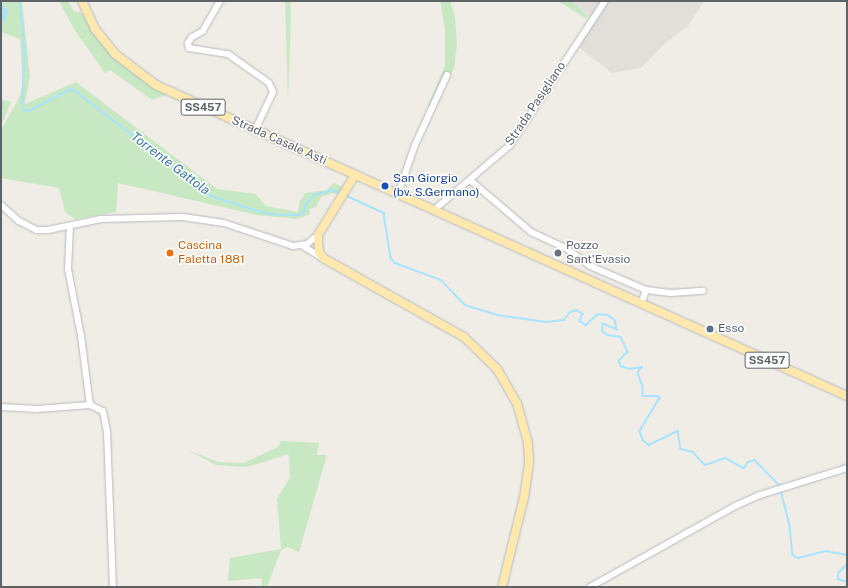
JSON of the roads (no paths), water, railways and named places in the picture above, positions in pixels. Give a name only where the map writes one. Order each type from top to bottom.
[{"type":"main road","name":"Strada Casale Asti","points":[[82,1],[95,29],[106,43],[141,76],[171,93],[355,175]]},
{"type":"main road","name":"SS457","points":[[355,175],[847,396]]},
{"type":"main road","points":[[355,175],[318,235],[319,252],[322,258],[464,337],[486,356],[508,385],[523,421],[529,462],[524,497],[502,587]]},
{"type":"street","points":[[220,1],[203,31],[192,37],[188,43],[189,48],[228,54],[270,83],[273,92],[255,130]]},
{"type":"street","name":"Strada Pasigliano","points":[[434,210],[512,142],[605,1]]},
{"type":"street","points":[[398,194],[415,145],[447,75]]},
{"type":"street","points":[[470,180],[532,232],[567,249],[590,266],[646,290],[671,293],[703,291]]},
{"type":"street","points":[[1,205],[28,227],[48,230],[101,219],[183,217],[224,223],[293,246],[301,245],[318,235]]},
{"type":"street","points":[[70,226],[68,269],[81,336],[90,406]]},
{"type":"street","points":[[301,245],[322,258]]},
{"type":"street","points":[[641,304],[646,290]]},
{"type":"street","points":[[1,407],[37,408],[90,406],[100,408],[103,412],[107,432],[113,587]]},
{"type":"street","points":[[590,587],[735,506],[775,490],[847,468]]},
{"type":"water","points":[[1,2],[8,11],[4,22],[1,22]]},
{"type":"waterway","name":"Torrente Gattola","points":[[20,1],[25,46],[23,103]]},
{"type":"waterway","name":"Torrente Gattola","points":[[23,104],[24,110],[29,111],[69,90],[74,90],[211,196],[261,212],[278,215],[299,215],[304,212],[306,204],[314,195],[333,190],[340,193]]},
{"type":"waterway","name":"Torrente Gattola","points":[[345,195],[384,213],[391,258],[395,263],[441,280],[465,305],[497,315],[546,322],[564,320],[570,312],[577,310],[583,314],[580,321],[586,325],[598,314],[608,315],[615,320],[617,330],[603,324],[603,332],[608,335],[621,337],[628,352],[619,361],[621,366],[630,369],[642,367],[638,373],[643,386],[643,396],[658,396],[660,398],[640,431],[643,440],[649,445],[678,431],[681,449],[693,452],[705,465],[725,458],[744,468],[748,462],[755,460],[780,486]]},
{"type":"waterway","name":"Torrente Gattola","points":[[781,490],[790,527],[793,555],[798,558],[826,551],[847,555]]},
{"type":"waterway","name":"Torrente Gattola","points":[[847,565],[839,573],[838,579],[847,582]]},
{"type":"place","name":"San Giorgio (bv. S.Germano)","points":[[385,186]]},
{"type":"place","name":"Cascina Faletta 1881","points":[[170,253]]},
{"type":"place","name":"Pozzo Sant'Evasio","points":[[558,253]]},
{"type":"place","name":"Esso","points":[[710,329]]}]
